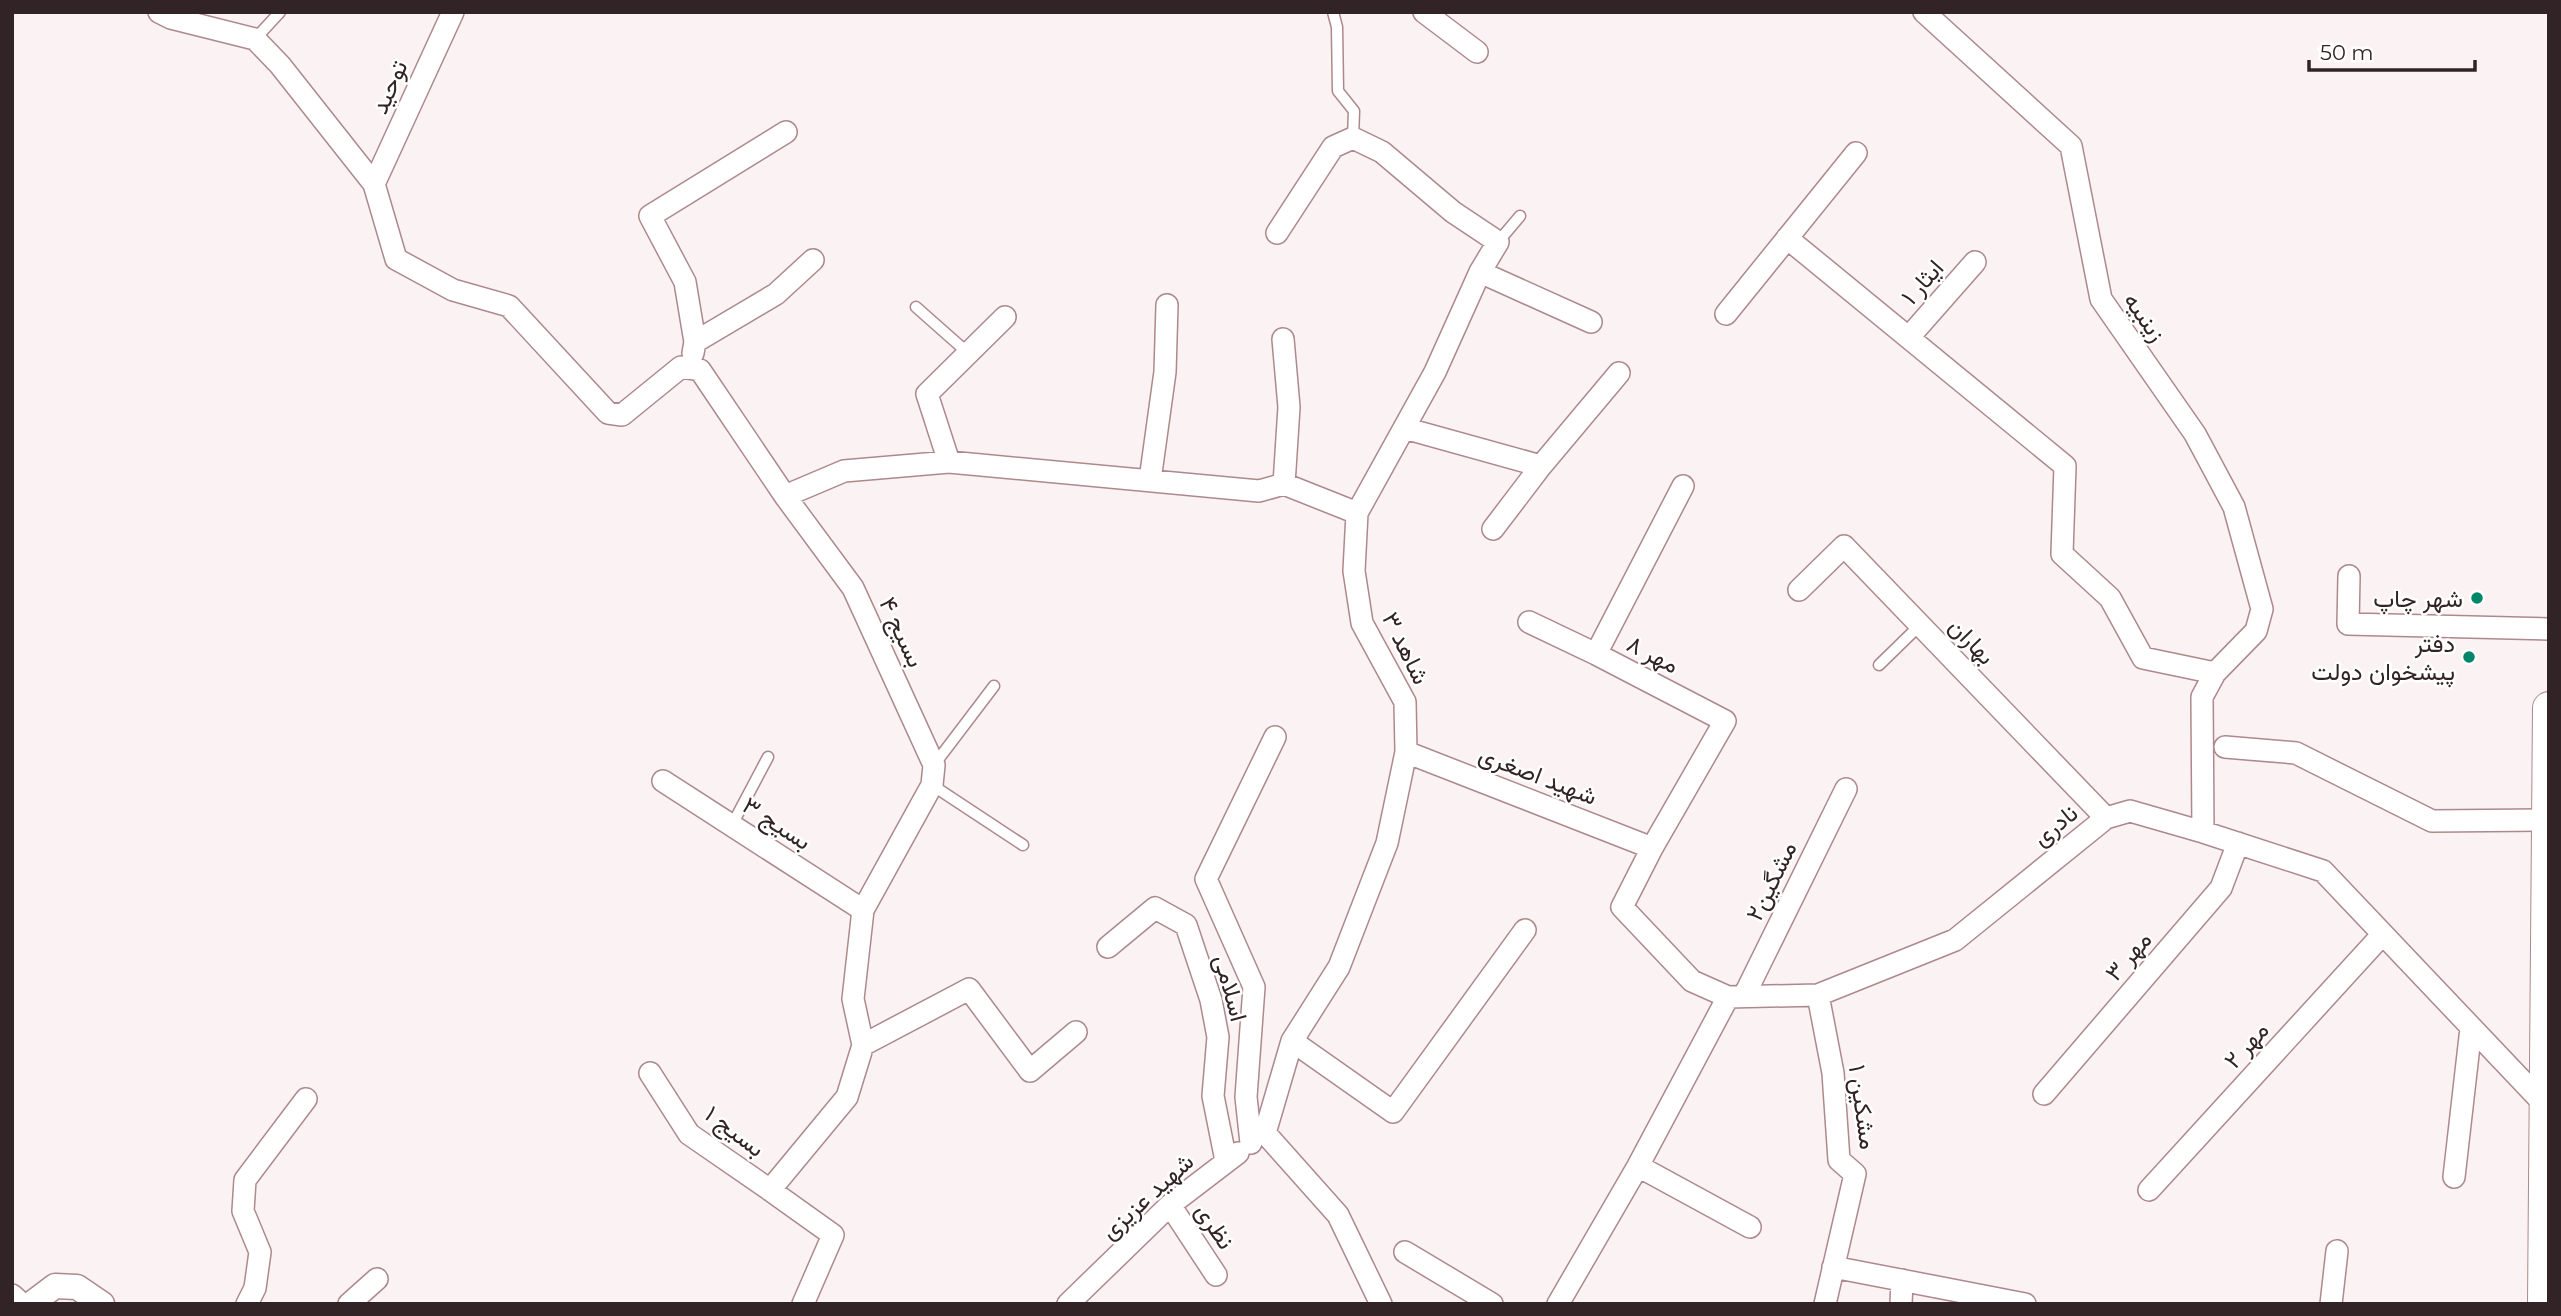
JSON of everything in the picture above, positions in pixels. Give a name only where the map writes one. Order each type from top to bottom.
[{"type":"main road","points":[[2544,1304],[2549,709]]},
{"type":"street","points":[[159,12],[171,18],[255,39],[280,65],[374,184],[396,259],[453,290],[509,306],[608,413],[622,415],[681,367],[690,369],[695,342],[685,282],[650,216],[786,132]]},
{"type":"street","name":"توحید","points":[[374,184],[453,12]]},
{"type":"street","points":[[1424,12],[1477,52]]},
{"type":"street","name":"زینبیه","points":[[1924,12],[2071,146],[2101,299],[2195,434],[2234,507],[2262,610],[2256,632],[2215,673],[2202,697],[2203,831]]},
{"type":"street","points":[[1278,233],[1334,147],[1353,138],[1382,152],[1453,212],[1498,242]]},
{"type":"street","points":[[1726,314],[1856,153]]},
{"type":"street","points":[[1787,238],[2065,466],[2062,554],[2110,598],[2143,659],[2215,673]]},
{"type":"street","name":"شاهد ۳","points":[[1258,1138],[1292,1041],[1339,967],[1368,893],[1387,843],[1406,752],[1405,702],[1362,623],[1354,571],[1357,513],[1435,372],[1480,272],[1498,242]]},
{"type":"street","points":[[695,342],[776,294],[813,260]]},
{"type":"street","name":"ایثار ۱","points":[[1909,337],[1975,262]]},
{"type":"street","points":[[1480,272],[1591,322]]},
{"type":"street","points":[[1150,480],[1165,372],[1167,305]]},
{"type":"street","points":[[948,462],[927,394],[1005,317]]},
{"type":"street","points":[[1283,339],[1289,407],[1284,484]]},
{"type":"street","name":"بسیج ۴","points":[[690,369],[699,370],[785,496],[853,588],[933,775]]},
{"type":"street","points":[[1493,529],[1541,466],[1619,373]]},
{"type":"street","points":[[1404,428],[1541,466]]},
{"type":"street","points":[[785,496],[844,471],[948,462],[1259,491],[1284,484],[1357,513]]},
{"type":"street","name":"مهر ۸","points":[[1652,848],[1725,721],[1596,654],[1683,486]]},
{"type":"street","name":"بهاران","points":[[1799,590],[1844,546],[2106,818]]},
{"type":"street","points":[[2349,576],[2348,624],[2549,629]]},
{"type":"street","points":[[1529,622],[1596,654]]},
{"type":"street","points":[[1275,737],[1206,879],[1254,987],[1246,1097],[1258,1138],[1338,1215],[1381,1304]]},
{"type":"street","points":[[2225,747],[2296,753],[2432,821],[2547,820]]},
{"type":"street","name":"شهید اصغری","points":[[1406,752],[1652,848]]},
{"type":"street","points":[[803,1304],[832,1235],[770,1189],[847,1097],[863,1045],[853,999],[863,910],[933,775]]},
{"type":"street","name":"بسیج ۳","points":[[663,780],[863,910]]},
{"type":"street","name":"مشگین۲","points":[[1558,1304],[1736,996],[1846,789]]},
{"type":"street","name":"نادری","points":[[1652,848],[1622,907],[1692,981],[1736,996],[1818,995],[1955,940],[2106,818],[2130,811],[2203,831],[2323,871],[2546,1106]]},
{"type":"street","name":"مهر ۳","points":[[2044,1094],[2221,888],[2238,843]]},
{"type":"street","name":"اسلامی","points":[[1108,947],[1155,908],[1186,925],[1211,1000],[1218,1037],[1213,1096],[1226,1161]]},
{"type":"street","points":[[1292,1041],[1393,1112],[1525,930]]},
{"type":"street","name":"مهر ۲","points":[[2149,1190],[2382,934]]},
{"type":"street","points":[[863,1045],[970,989],[1030,1071],[1076,1032]]},
{"type":"street","name":"مشکین ۱","points":[[1818,995],[1833,1073],[1839,1160],[1855,1174],[1825,1304]]},
{"type":"street","points":[[2454,1177],[2471,1028]]},
{"type":"street","name":"بسیج ۱","points":[[650,1073],[689,1134],[770,1189]]},
{"type":"street","points":[[247,1304],[255,1288],[260,1252],[243,1211],[245,1180],[306,1099]]},
{"type":"street","name":"شهید عزیزی","points":[[1068,1304],[1170,1205],[1258,1138]]},
{"type":"street","points":[[1638,1166],[1750,1227]]},
{"type":"street","name":"نظری","points":[[1170,1205],[1216,1275]]},
{"type":"street","points":[[2332,1304],[2337,1251]]},
{"type":"street","points":[[1405,1252],[1492,1304]]},
{"type":"street","points":[[1833,1267],[2016,1303]]},
{"type":"street","points":[[349,1304],[377,1279]]},
{"type":"street","points":[[1900,1304],[1902,1280]]},
{"type":"street","points":[[31,1304],[55,1286],[77,1287],[102,1304]]},
{"type":"street","points":[[12,1295],[22,1304]]},
{"type":"lane","points":[[255,39],[280,12]]},
{"type":"lane","points":[[1334,12],[1337,27],[1338,91],[1354,111],[1353,138]]},
{"type":"lane","points":[[1498,242],[1520,216]]},
{"type":"lane","points":[[916,307],[968,353]]},
{"type":"lane","points":[[1879,665],[1920,625]]},
{"type":"lane","points":[[994,686],[933,775],[1023,845]]},
{"type":"lane","points":[[732,825],[768,757]]},
{"type":"place","name":"شهر چاپ","points":[[2477,598]]},
{"type":"place","name":"دفتر پیشخوان دولت","points":[[2469,657]]}]
